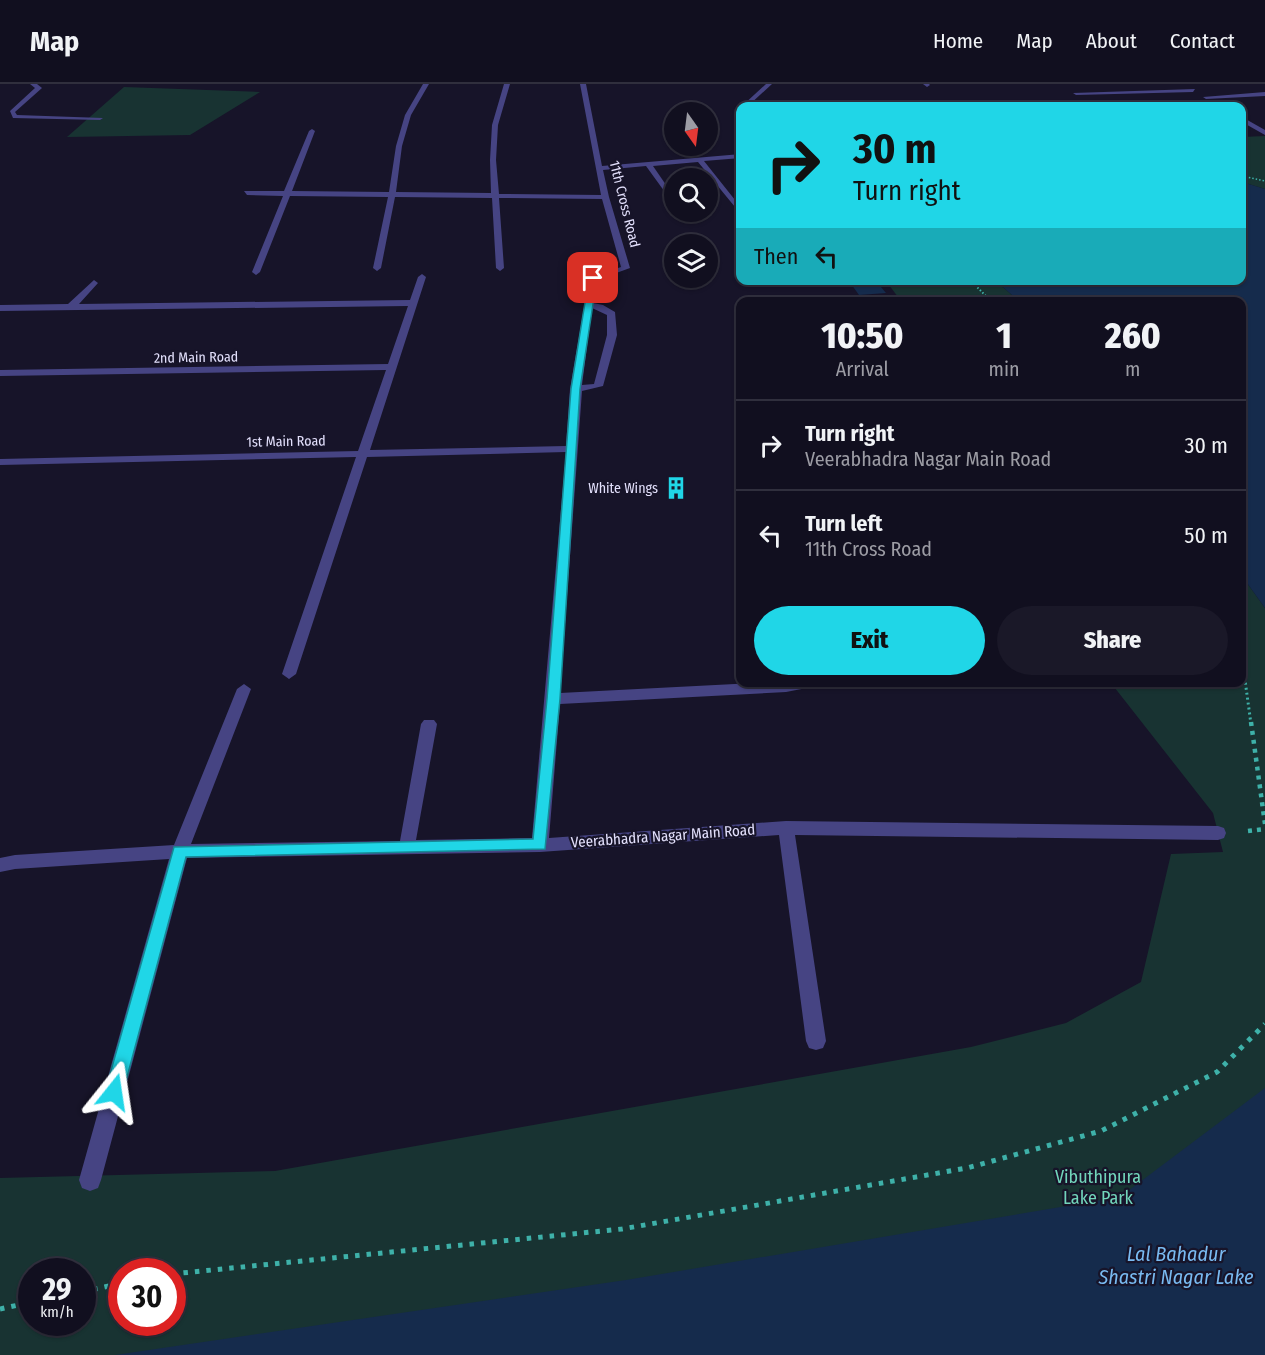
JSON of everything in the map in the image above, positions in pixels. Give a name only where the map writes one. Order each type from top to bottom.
[{"type":"street","points":[[33,84],[39,88],[12,112],[15,117],[100,118]]},
{"type":"street","points":[[377,268],[392,195],[399,146],[408,115],[426,84]]},
{"type":"street","points":[[500,268],[493,160],[495,125],[507,84]]},
{"type":"street","name":"11th Cross Road","points":[[540,845],[575,389],[593,278],[626,268],[605,197],[583,84]]},
{"type":"street","points":[[749,102],[769,84]]},
{"type":"street","points":[[1184,84],[1214,102]]},
{"type":"street","points":[[1076,93],[1193,90]]},
{"type":"street","points":[[1206,97],[1265,94]]},
{"type":"street","points":[[1246,121],[1265,133]]},
{"type":"street","points":[[256,272],[312,131]]},
{"type":"street","points":[[600,168],[736,157]]},
{"type":"street","points":[[699,159],[735,205]]},
{"type":"street","points":[[648,164],[664,188]]},
{"type":"street","points":[[247,193],[605,197]]},
{"type":"street","points":[[289,674],[422,277]]},
{"type":"street","points":[[71,307],[94,282]]},
{"type":"street","points":[[0,308],[413,303]]},
{"type":"street","points":[[575,389],[598,386],[612,335],[612,314],[600,307],[588,305]]},
{"type":"street","name":"2nd Main Road","points":[[0,373],[392,367]]},
{"type":"street","name":"1st Main Road","points":[[0,462],[572,449]]},
{"type":"street","points":[[553,699],[786,687]]},
{"type":"street","points":[[90,1180],[180,851],[244,689]]},
{"type":"street","points":[[407,846],[429,724]]},
{"type":"street","points":[[786,828],[816,1041]]},
{"type":"street","name":"Veerabhadra Nagar Main Road","points":[[0,865],[15,862],[180,851],[540,845],[786,828],[1218,833]]},
{"type":"path","points":[[1246,177],[1265,181]]},
{"type":"path","points":[[975,285],[987,297]]},
{"type":"path","points":[[1246,687],[1265,824]]},
{"type":"path","points":[[186,1273],[622,1229],[966,1168],[1101,1131],[1217,1072],[1265,1024]]},
{"type":"path","points":[[0,1309],[18,1305]]},
{"type":"green space","points":[[124,87],[260,92],[190,135],[67,137]]},
{"type":"green space","points":[[1265,136],[1265,189],[1246,183],[1246,137]]},
{"type":"green space","points":[[889,285],[1001,285],[1014,297],[898,297]]},
{"type":"green space","name":"Vibuthipura Lake Park","points":[[1246,582],[1265,608],[1265,1355],[0,1355],[0,1178],[275,1171],[971,1047],[1066,1023],[1141,982],[1171,854],[1223,852],[1213,813],[1114,687],[1246,687]]},
{"type":"water","points":[[1246,183],[1265,189],[1265,608],[1246,582],[1246,297],[1014,297],[1001,285],[1246,285]]},
{"type":"water","points":[[852,285],[879,285],[886,293],[859,295]]},
{"type":"water","name":"Lal Bahadur Shastri Nagar Lake","points":[[1265,1088],[1265,1355],[115,1355],[626,1280],[1120,1197]]},
{"type":"place","name":"White Wings","points":[[676,488]]},
{"type":"route","points":[[114,1092],[180,851],[540,845],[575,389],[593,278]]}]
